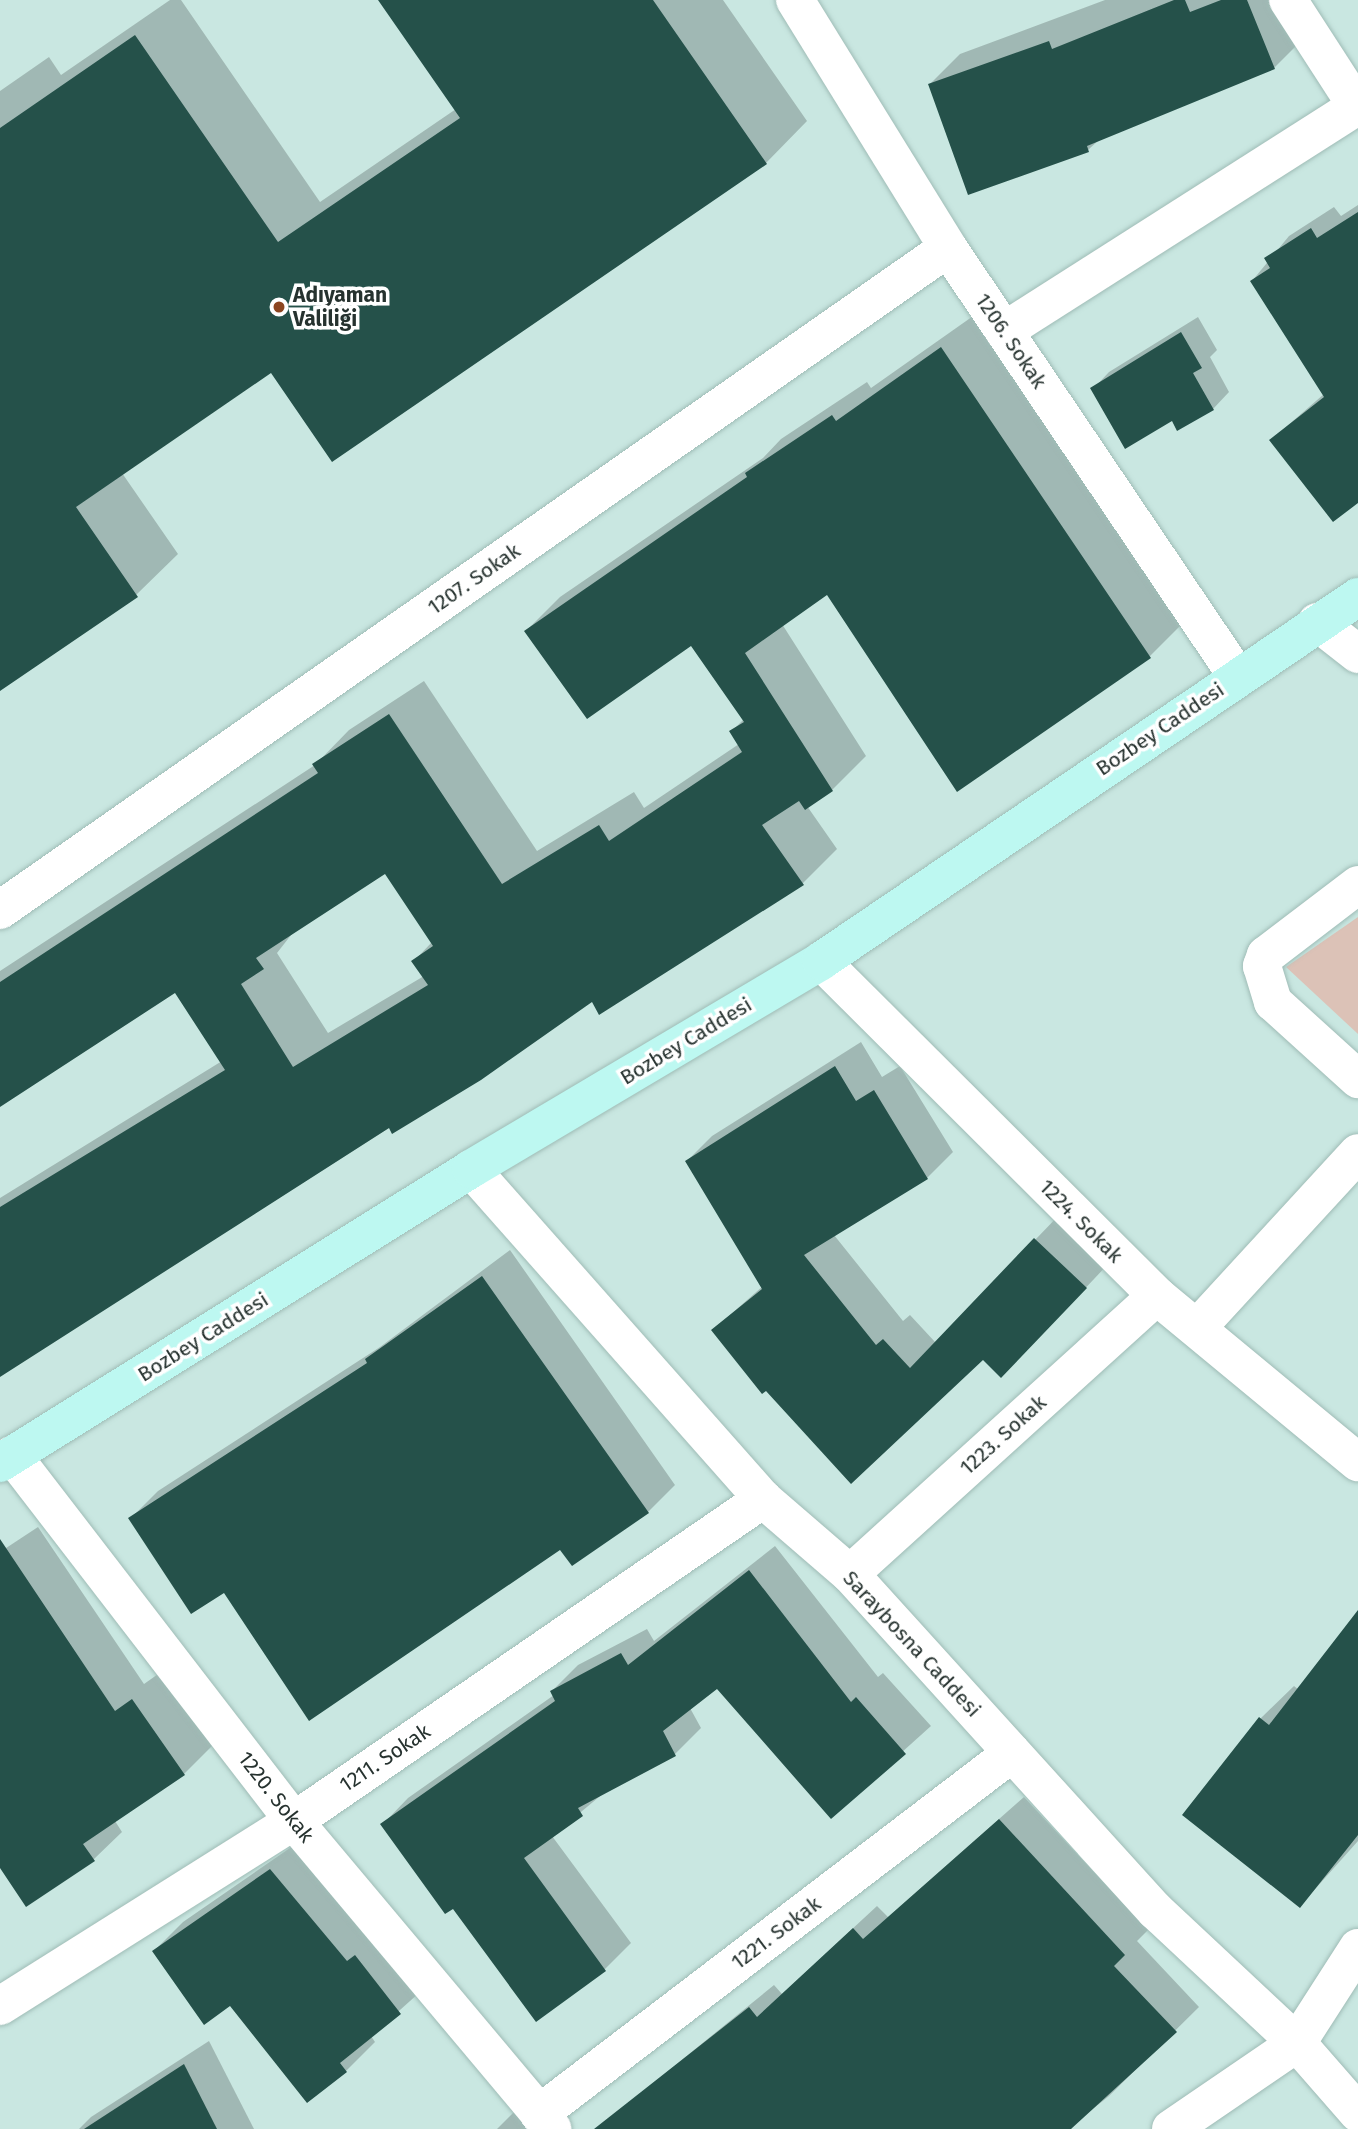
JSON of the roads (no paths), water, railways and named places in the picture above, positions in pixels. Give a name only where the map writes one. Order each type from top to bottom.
[{"type":"street","name":"1206. Sokak","points":[[795,0],[948,248],[1237,676]]},
{"type":"street","points":[[1004,331],[1357,107],[1288,0]]},
{"type":"street","name":"1207. Sokak","points":[[0,910],[948,248]]},
{"type":"street","name":"Bozbey Caddesi","points":[[6,1459],[471,1170],[821,961],[1237,676],[1358,597]]},
{"type":"street","points":[[1317,622],[1358,654]]},
{"type":"street","points":[[1358,885],[1266,955],[1262,967],[1273,1002],[1358,1079]]},
{"type":"street","name":"1224. Sokak","points":[[821,961],[1157,1296],[1198,1327],[1358,1462]]},
{"type":"street","points":[[1198,1327],[1358,1153]]},
{"type":"street","name":"Saraybosna Caddesi","points":[[471,1170],[763,1499],[850,1574],[1156,1910],[1297,2043],[1358,2113]]},
{"type":"street","name":"1223. Sokak","points":[[850,1574],[1157,1296]]},
{"type":"street","name":"1220. Sokak","points":[[6,1459],[294,1821],[545,2121]]},
{"type":"street","name":"1211. Sokak","points":[[0,2006],[294,1821],[763,1499]]},
{"type":"street","name":"1221. Sokak","points":[[545,2121],[1012,1753]]},
{"type":"street","points":[[1171,2129],[1297,2043],[1358,1948]]},
{"type":"place","name":"Adıyaman Valiliği","points":[[279,307]]}]
